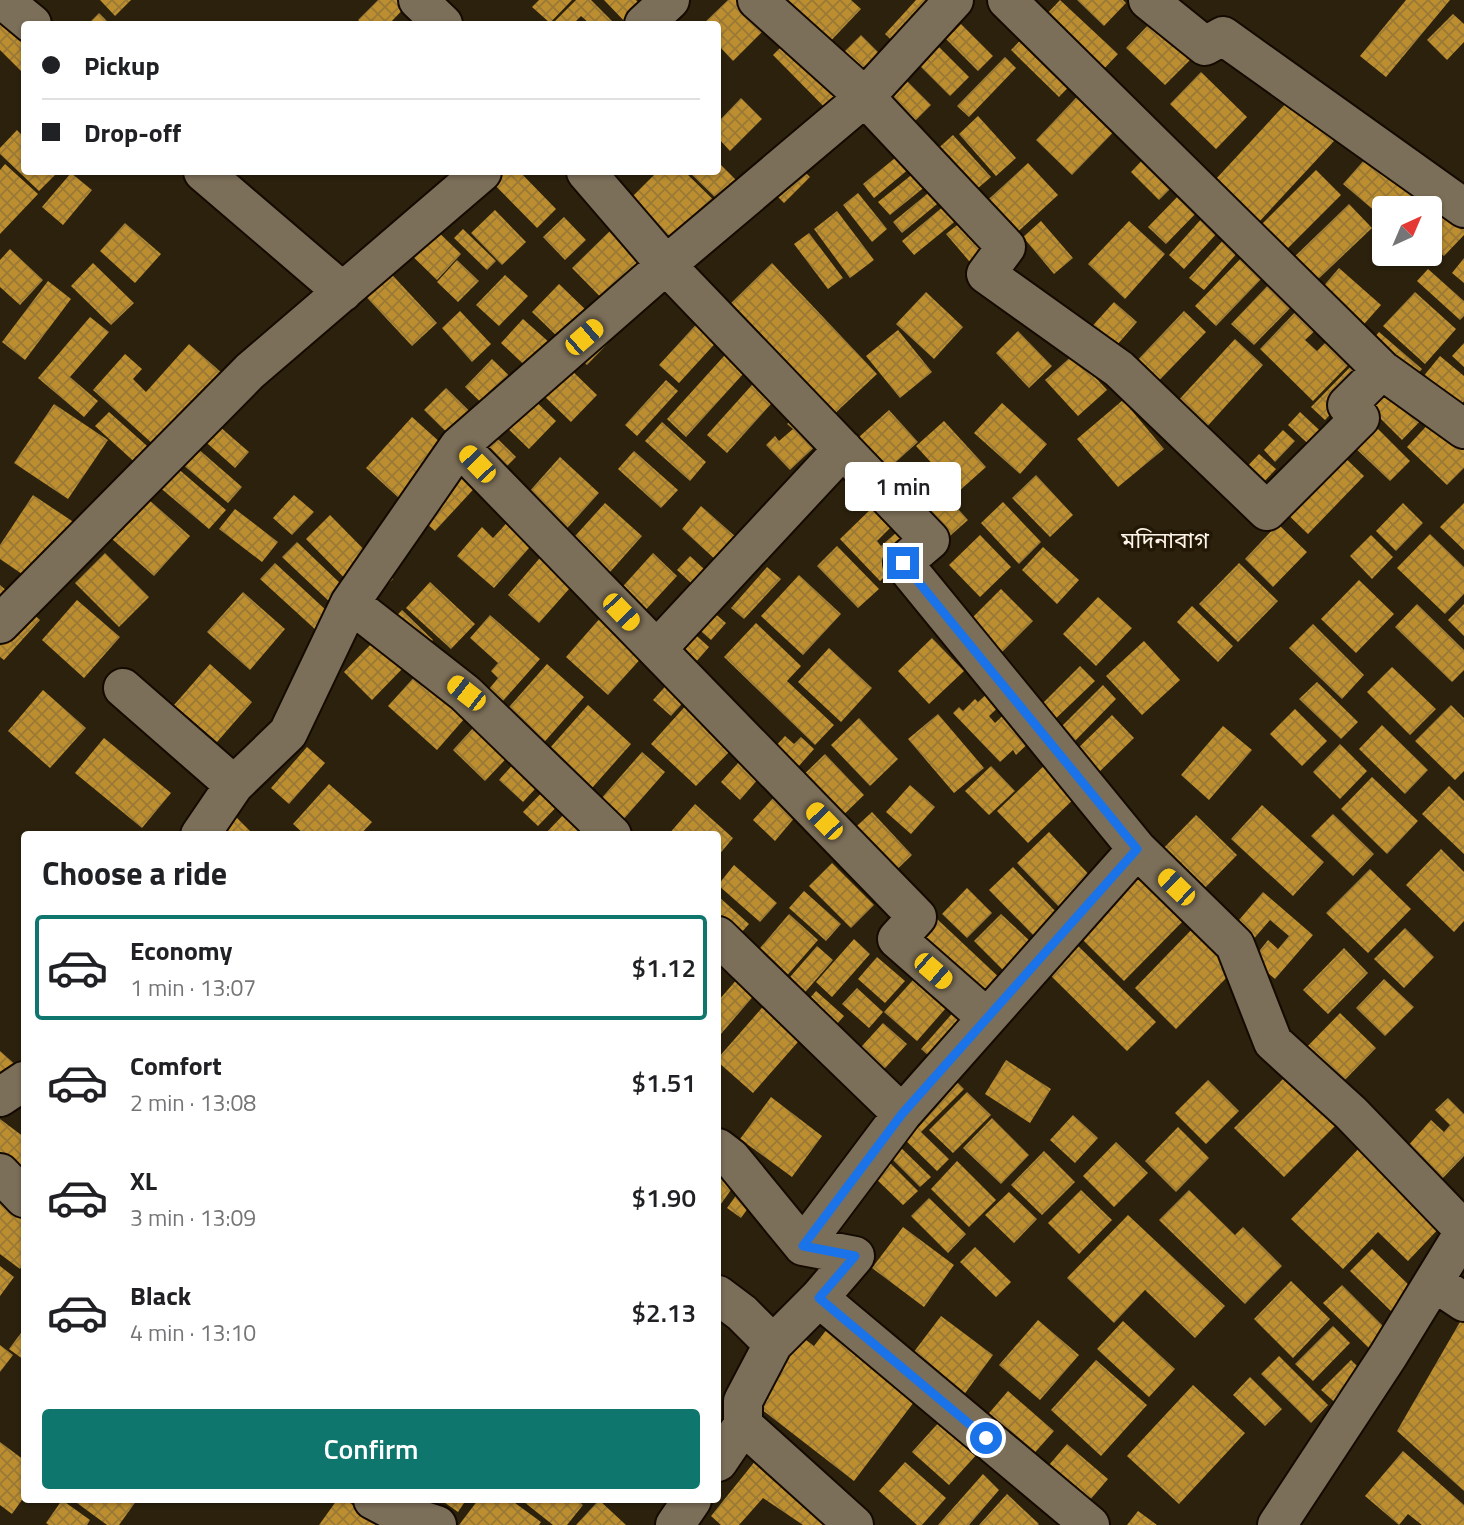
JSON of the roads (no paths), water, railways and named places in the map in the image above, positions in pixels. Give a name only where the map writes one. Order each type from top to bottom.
[{"type":"street","points":[[3,0],[28,21]]},
{"type":"street","points":[[418,0],[440,21]]},
{"type":"street","points":[[647,21],[670,0]]},
{"type":"street","points":[[757,0],[864,97],[1006,247],[986,274],[1119,369],[1266,512],[1360,418],[1346,405],[1382,370]]},
{"type":"street","points":[[203,831],[234,785],[288,733],[350,603],[459,446],[864,97],[954,0]]},
{"type":"street","points":[[1007,0],[1382,370],[1464,429]]},
{"type":"street","points":[[1148,0],[1205,46],[1223,36],[1464,208]]},
{"type":"street","points":[[206,175],[343,292]]},
{"type":"street","points":[[0,624],[250,371],[479,175]]},
{"type":"street","points":[[589,175],[666,265],[930,540],[903,563],[1137,849],[1235,945],[1273,1042],[1351,1113],[1464,1231],[1449,1292],[1388,1356],[1277,1525]]},
{"type":"street","points":[[459,446],[917,917],[897,939],[987,1018]]},
{"type":"street","points":[[657,649],[843,449]]},
{"type":"street","points":[[350,603],[466,693],[608,831]]},
{"type":"street","points":[[123,688],[234,785]]},
{"type":"street","points":[[803,1246],[902,1114],[1137,849]]},
{"type":"street","points":[[721,939],[902,1114]]},
{"type":"street","points":[[0,1097],[21,1083]]},
{"type":"street","points":[[721,1150],[731,1158],[803,1246],[855,1256],[819,1298],[773,1344],[743,1401],[743,1425],[721,1458]]},
{"type":"street","points":[[0,1173],[21,1195]]},
{"type":"street","points":[[721,1297],[742,1312],[773,1344]]},
{"type":"street","points":[[819,1298],[1090,1525]]},
{"type":"street","points":[[743,1425],[854,1525]]},
{"type":"street","points":[[379,1503],[396,1512],[437,1525]]},
{"type":"street","points":[[675,1525],[690,1503]]},
{"type":"district","name":"মদিনাবাগ","points":[[1165,539]]}]
